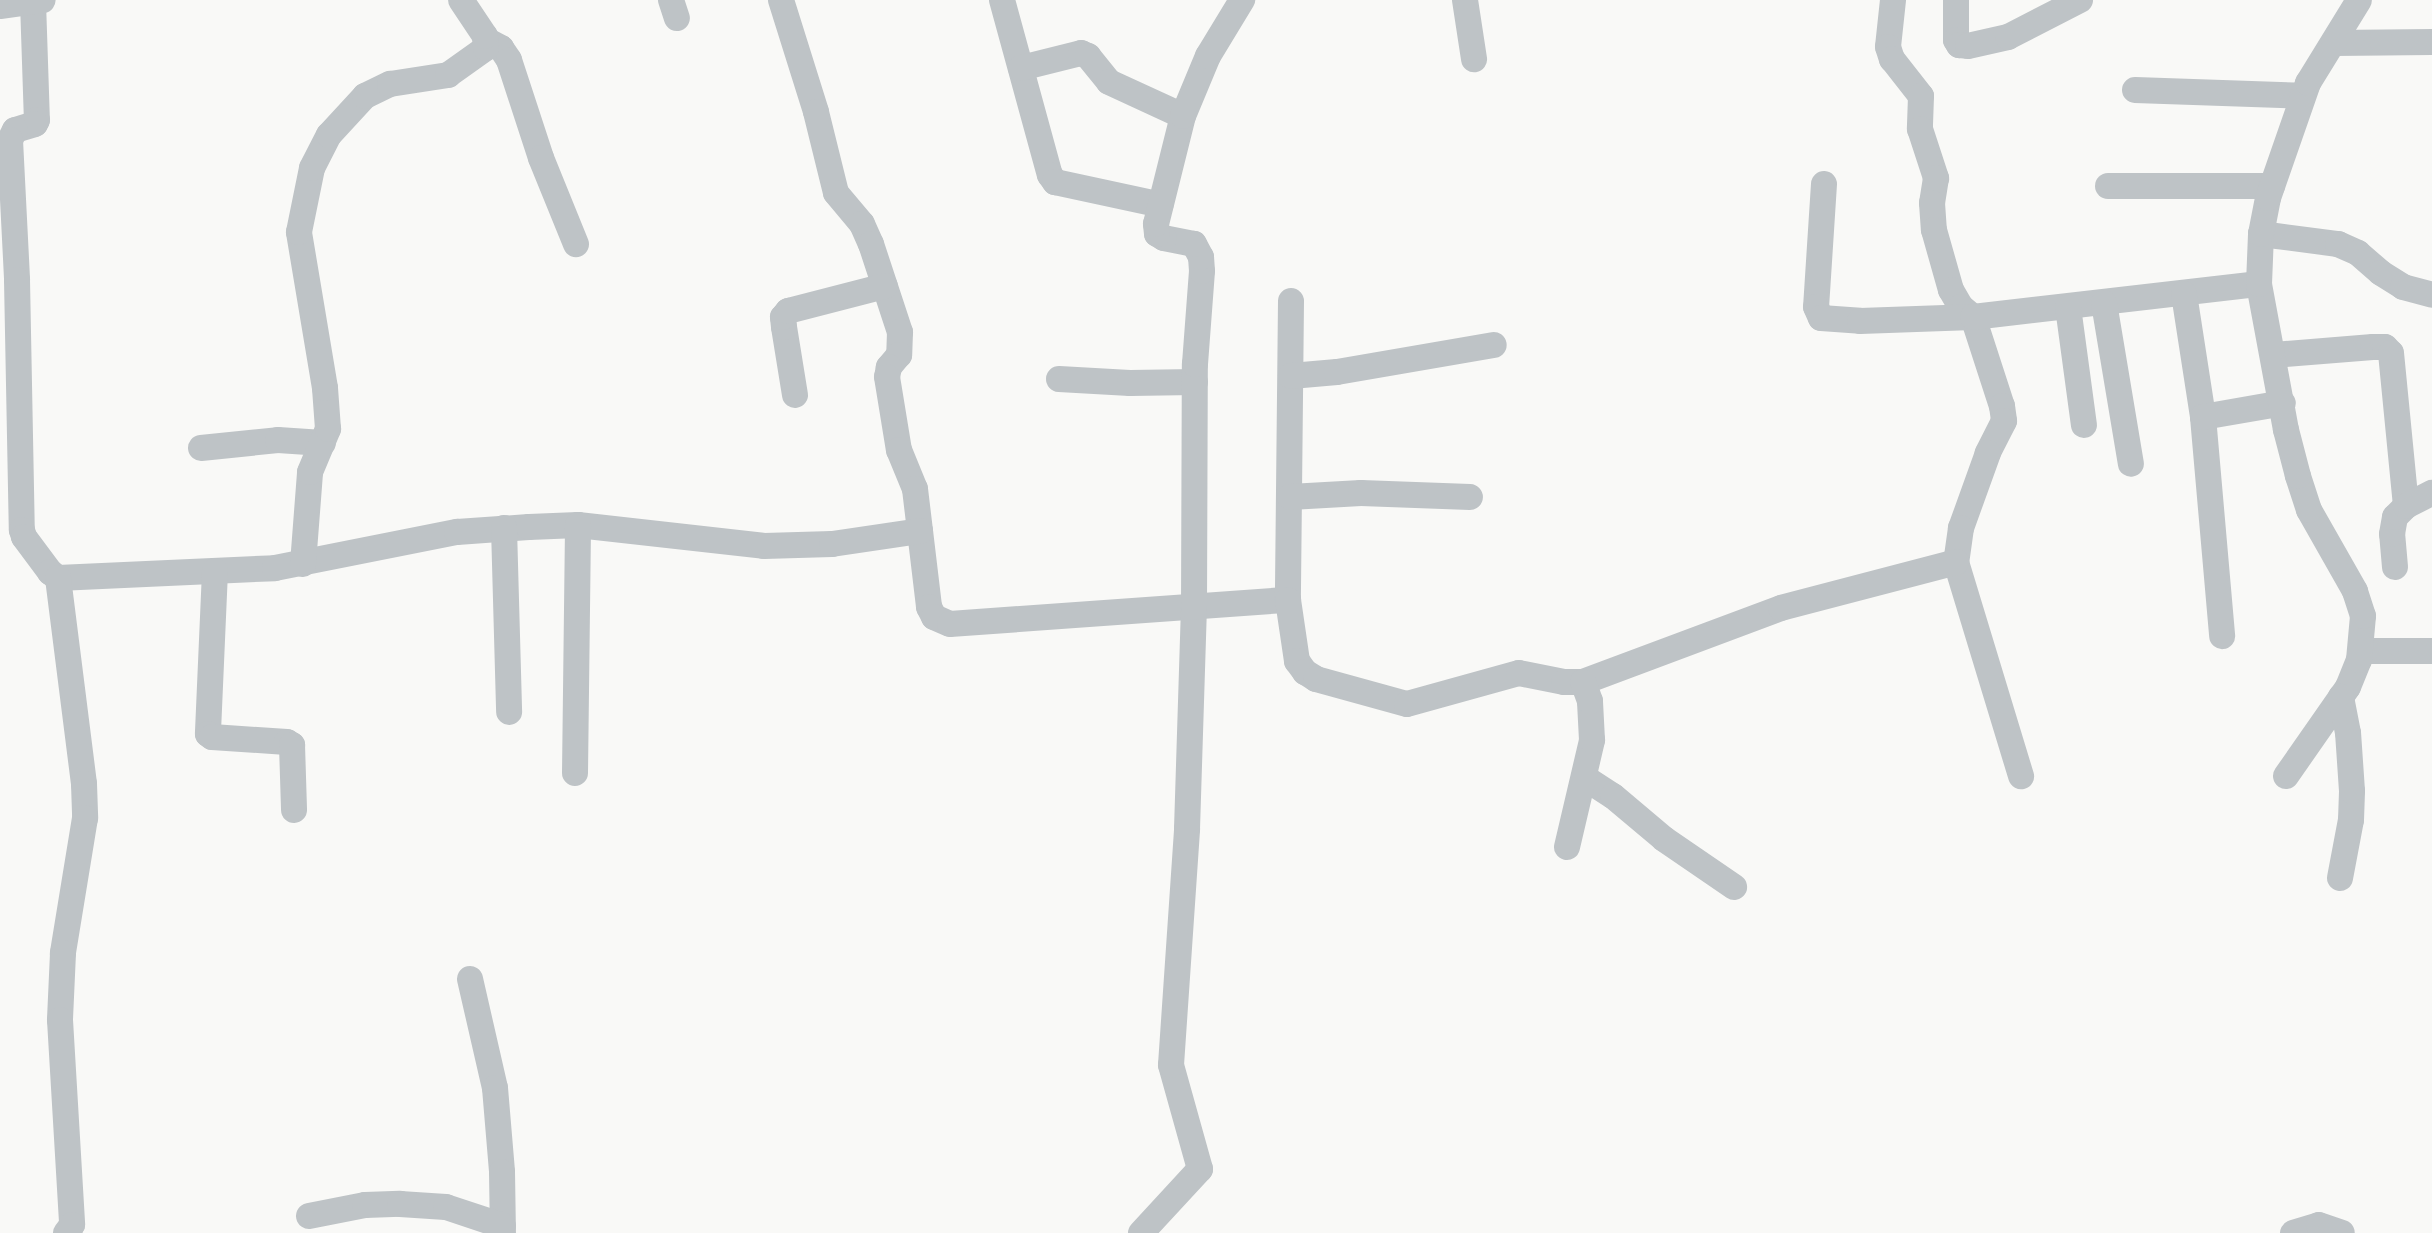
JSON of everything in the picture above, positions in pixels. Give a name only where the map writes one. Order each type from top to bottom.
[{"type":"street","points":[[461,0],[488,41],[501,48],[509,60],[541,158],[576,244]]},
{"type":"street","points":[[781,0],[816,112],[836,193],[862,224],[900,332],[901,345],[887,377],[900,450],[915,489],[929,607],[940,622],[964,623],[1288,600]]},
{"type":"street","points":[[1002,0],[1049,175],[1055,182],[1161,205]]},
{"type":"street","points":[[1141,1233],[1200,1169],[1171,1065],[1187,829],[1194,607],[1195,383],[1201,257],[1194,244],[1157,234],[1156,224],[1183,116],[1208,55],[1242,0]]},
{"type":"street","points":[[1465,0],[1475,59]]},
{"type":"street","points":[[1893,0],[1888,47],[1892,59],[1921,96],[1920,129],[1936,178],[1932,203],[1934,230],[1951,290],[1961,307],[1972,317],[2004,421],[1988,453],[1961,528],[1956,562],[2021,776]]},
{"type":"street","points":[[1956,0],[1956,40],[1959,45],[1968,46],[2008,37],[2080,0]]},
{"type":"street","points":[[2286,776],[2348,687],[2361,650],[2363,616],[2355,592],[2309,510],[2286,430],[2259,284],[2261,234],[2272,186],[2303,96],[2321,60],[2359,0]]},
{"type":"street","points":[[0,6],[38,1],[37,120],[35,124],[15,130],[10,140],[17,280],[12,538],[58,578],[303,564],[457,533],[504,528],[578,526],[764,546],[832,544],[920,531]]},
{"type":"street","points":[[303,564],[310,472],[328,429],[328,412],[299,232],[312,168],[329,135],[365,96],[390,84],[458,72],[486,48],[488,41]]},
{"type":"street","points":[[2334,43],[2432,42]]},
{"type":"street","points":[[1021,68],[1081,53],[1088,56],[1109,82],[1183,116]]},
{"type":"street","points":[[2135,90],[2303,96]]},
{"type":"street","points":[[1824,184],[1816,307],[1821,318],[1860,321],[1972,317],[2259,284]]},
{"type":"street","points":[[2108,186],[2272,186]]},
{"type":"street","points":[[2261,234],[2338,244],[2358,253],[2403,287],[2432,295]]},
{"type":"street","points":[[794,395],[783,317],[789,311],[885,286]]},
{"type":"street","points":[[2185,294],[2203,417],[2222,636]]},
{"type":"street","points":[[1291,301],[1288,600],[1293,649],[1305,672],[1328,683],[1394,702],[1417,702],[1519,673],[1564,682],[1583,682],[1793,605],[1956,562]]},
{"type":"street","points":[[2104,303],[2131,464]]},
{"type":"street","points":[[2068,307],[2084,425]]},
{"type":"street","points":[[1291,376],[1336,372],[1494,345]]},
{"type":"street","points":[[2274,355],[2373,347],[2385,347],[2391,353],[2406,506]]},
{"type":"street","points":[[1059,379],[1195,383]]},
{"type":"street","points":[[2203,417],[2283,403]]},
{"type":"street","points":[[201,448],[278,440],[323,443]]},
{"type":"street","points":[[2395,567],[2392,534],[2395,517],[2406,506],[2432,492]]},
{"type":"street","points":[[1290,497],[1361,493],[1470,497]]},
{"type":"street","points":[[575,773],[578,526]]},
{"type":"street","points":[[504,528],[509,712]]},
{"type":"street","points":[[215,571],[208,734],[212,737],[287,742],[292,746],[294,810]]},
{"type":"street","points":[[58,578],[84,784],[85,818],[61,980],[60,1020],[72,1225],[66,1233]]},
{"type":"street","points":[[2361,650],[2432,651]]},
{"type":"street","points":[[1567,847],[1585,778],[1592,720],[1583,682]]},
{"type":"street","points":[[2340,878],[2351,820],[2352,791],[2348,733],[2341,697]]},
{"type":"street","points":[[1585,778],[1614,796],[1664,839],[1734,887]]},
{"type":"street","points":[[309,1216],[365,1205],[446,1207],[503,1230],[502,1172],[495,1088],[470,979]]},
{"type":"street","points":[[2293,1233],[2327,1230]]}]
